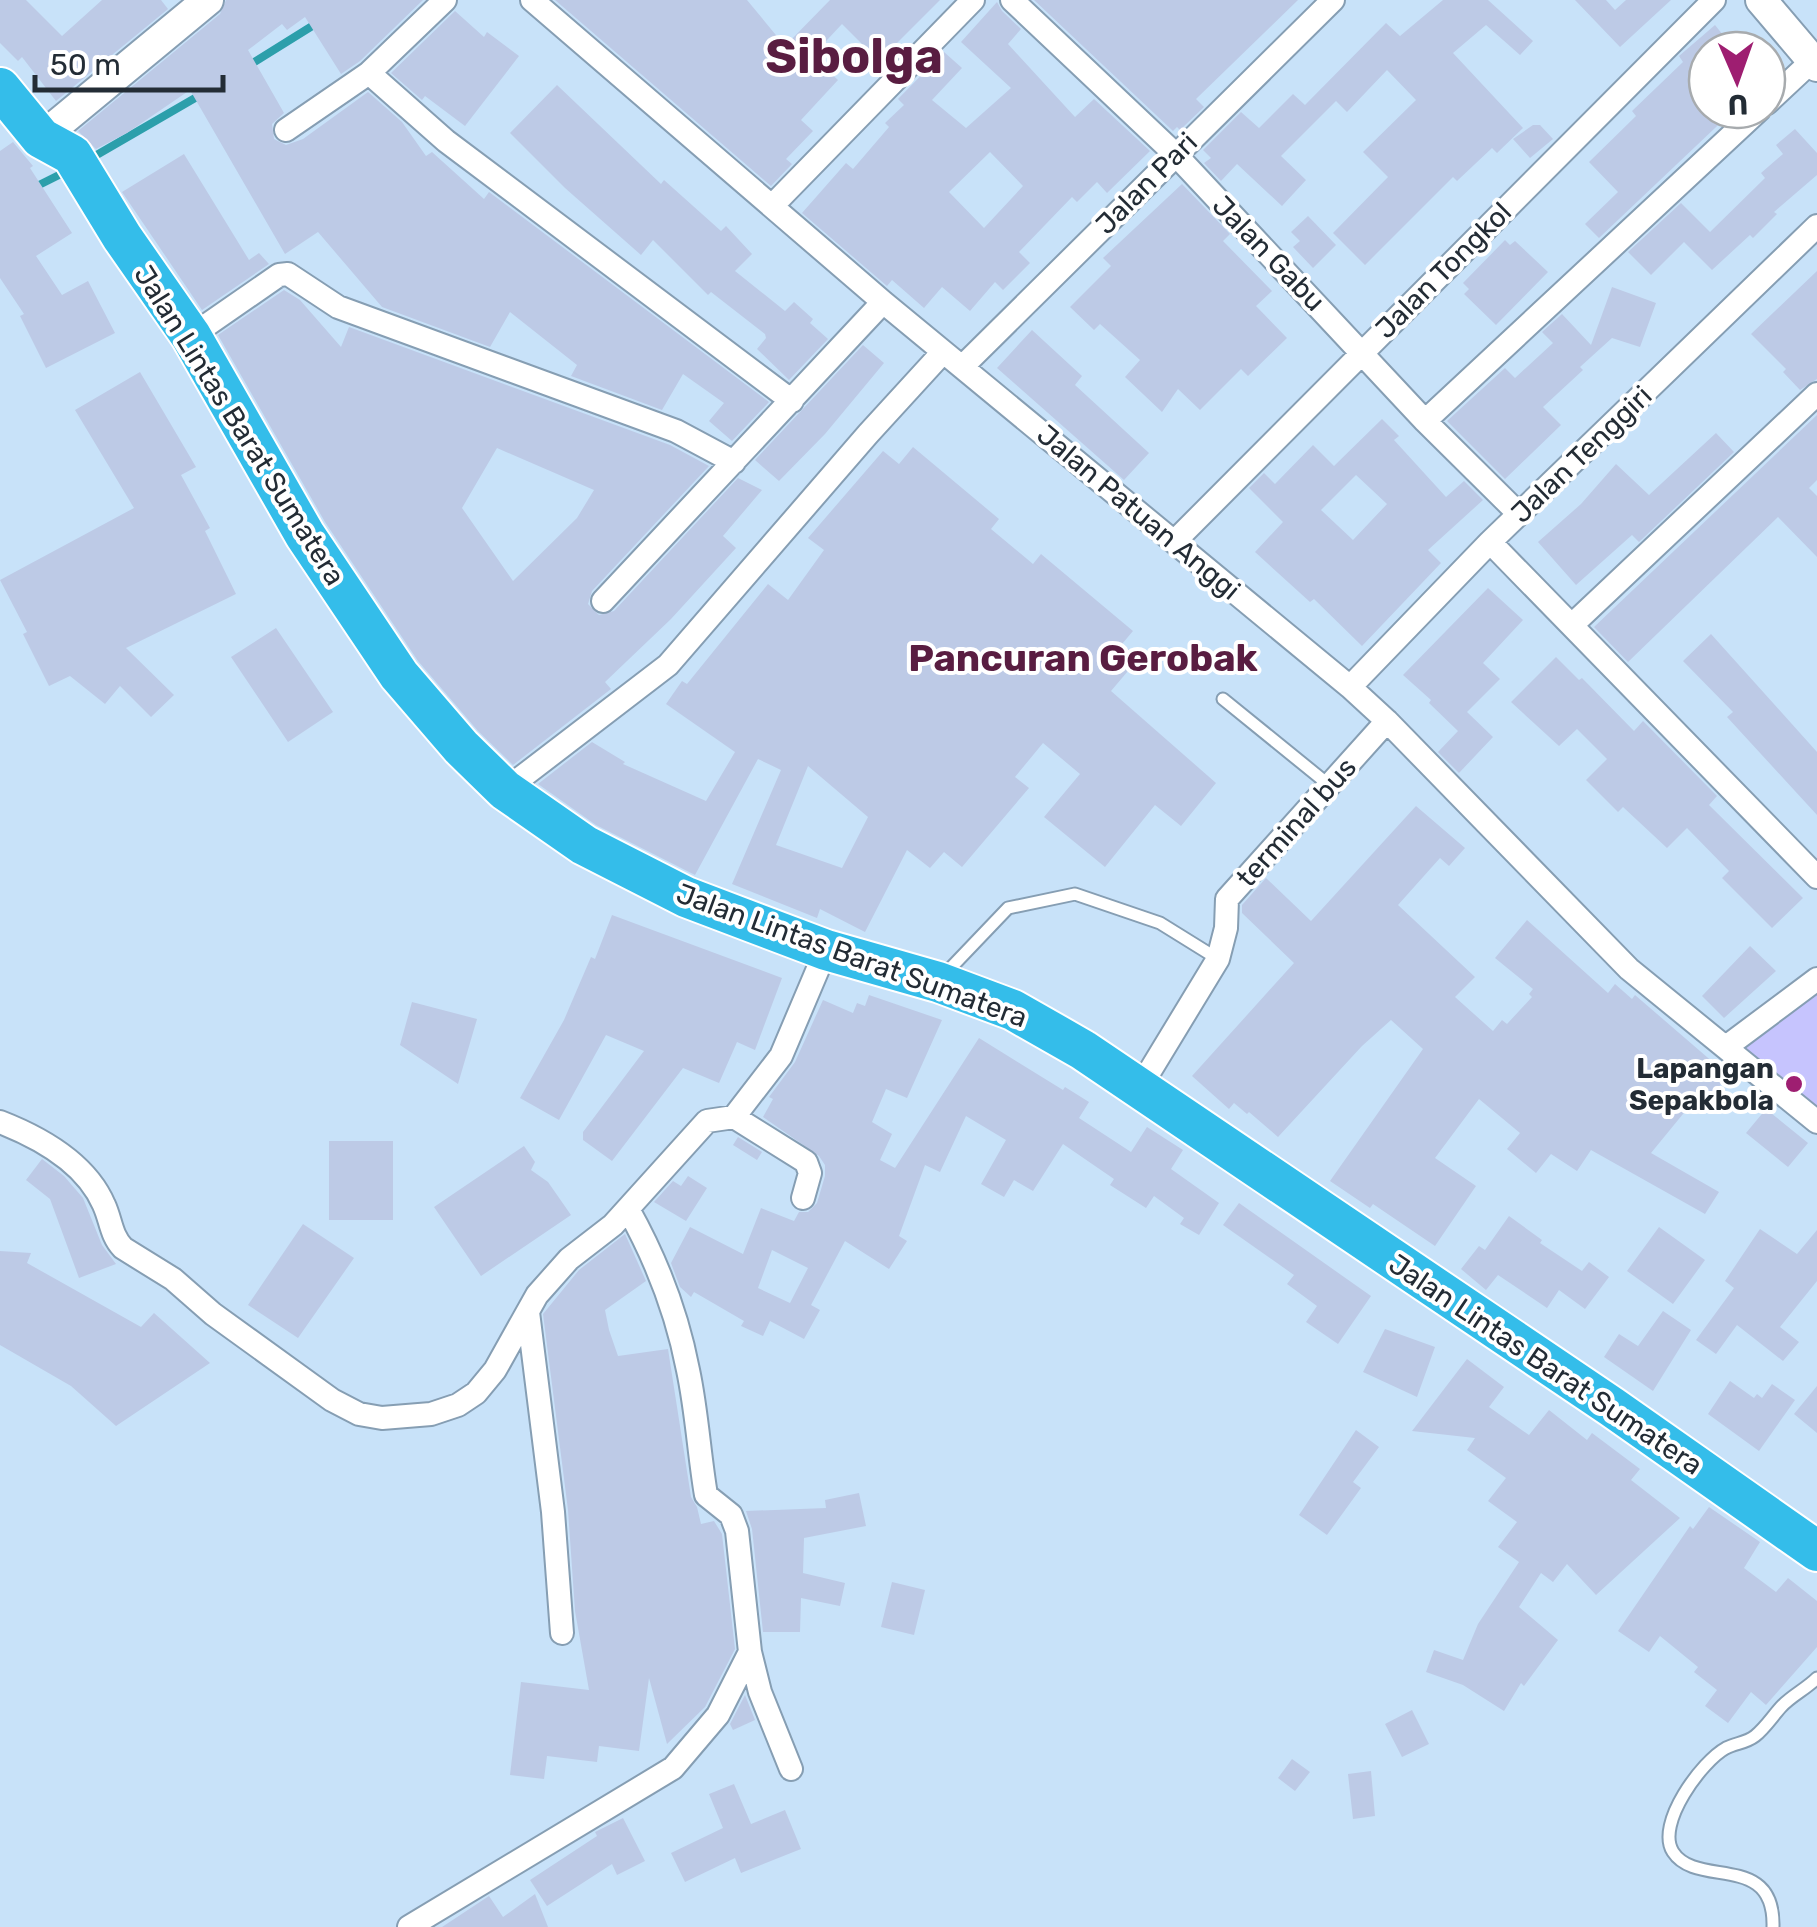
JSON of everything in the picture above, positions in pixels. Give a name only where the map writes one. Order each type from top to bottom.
[{"type":"highway","name":"Jalan Lintas Barat Sumatera","points":[[0,88],[68,159],[191,336],[306,534],[399,675],[461,747],[506,790],[584,845],[686,897],[826,950],[938,982],[1013,1010],[1084,1050],[1817,1550]]},
{"type":"street","points":[[68,159],[208,0]]},
{"type":"street","points":[[286,130],[370,72],[445,0]]},
{"type":"street","points":[[773,205],[973,0]]},
{"type":"street","name":"Jalan Gabu","points":[[1012,0],[1175,154],[1425,421],[1519,514]]},
{"type":"street","name":"Jalan Pari","points":[[506,790],[668,665],[868,434],[1175,154],[1333,0]]},
{"type":"street","name":"Jalan Tongkol","points":[[1174,542],[1714,0]]},
{"type":"street","points":[[1762,0],[1814,64],[1787,86]]},
{"type":"street","name":"Jalan Patuan Anggi","points":[[545,4],[662,114],[883,302],[1350,687],[1387,720],[1630,969],[1817,1122]]},
{"type":"street","points":[[370,72],[446,141],[792,401]]},
{"type":"street","points":[[1425,421],[1738,130]]},
{"type":"street","name":"Jalan Tenggiri","points":[[1350,687],[1490,542],[1817,226]]},
{"type":"street","points":[[191,336],[279,275],[288,274],[338,307],[676,431],[734,462]]},
{"type":"street","points":[[603,601],[883,302]]},
{"type":"street","points":[[1572,625],[1817,394]]},
{"type":"street","points":[[1490,542],[1817,878]]},
{"type":"street","name":"terminal bus","points":[[1139,1090],[1218,959],[1228,900],[1387,720]]},
{"type":"street","points":[[734,1117],[781,1056],[826,950]]},
{"type":"street","points":[[1726,1046],[1817,980]]},
{"type":"street","points":[[0,1122],[28,1133],[70,1160],[91,1183],[104,1205],[116,1242],[123,1248],[332,1400],[359,1414],[382,1418],[431,1414],[458,1405],[476,1393],[495,1370],[537,1295],[568,1260],[613,1225],[707,1121],[734,1117],[806,1162],[810,1173],[803,1198]]},
{"type":"street","points":[[628,1209],[652,1252],[674,1315],[688,1370],[706,1496],[730,1515],[737,1531],[750,1652],[760,1692],[792,1768]]},
{"type":"street","points":[[528,1312],[553,1512],[562,1633]]},
{"type":"street","points":[[409,1927],[672,1768],[718,1715],[750,1652]]},
{"type":"lane","points":[[1223,699],[1328,785]]},
{"type":"lane","points":[[938,982],[1008,908],[1074,894],[1160,923],[1218,959]]},
{"type":"lane","points":[[1773,1927],[1773,1909],[1761,1887],[1675,1856],[1670,1832],[1680,1799],[1706,1764],[1727,1748],[1751,1740],[1782,1706],[1817,1678]]},
{"type":"shaded area","name":"Lapangan Sepakbola","points":[[1817,979],[1817,1121],[1726,1047]]},
{"type":"building","points":[[0,0],[26,0],[62,36],[102,0],[161,0],[168,9],[56,101],[22,57],[18,61],[0,43]]},
{"type":"building","points":[[226,0],[423,0],[360,61],[341,74],[305,17],[287,30],[282,24],[248,50],[284,113],[272,124],[274,139],[286,145],[303,139],[368,92],[402,122],[426,156],[432,152],[484,199],[489,192],[769,402],[732,441],[709,421],[724,403],[683,374],[662,410],[571,376],[577,365],[510,312],[490,347],[382,307],[318,232],[285,254],[190,90],[96,149],[78,131],[220,14]]},
{"type":"building","points":[[555,0],[747,0],[785,46],[830,0],[940,0],[879,61],[842,24],[812,56],[838,80],[801,120],[813,131],[786,159],[792,164],[771,186]]},
{"type":"building","points":[[1034,0],[1298,0],[1196,99],[1204,107],[1180,130],[1177,127],[1173,131]]},
{"type":"building","points":[[1443,0],[1488,0],[1533,41],[1520,55],[1486,25],[1453,53],[1523,128],[1497,153],[1492,148],[1457,181],[1453,177],[1365,265],[1333,233],[1388,177],[1363,152],[1416,100],[1387,70],[1347,112],[1336,101],[1281,156],[1306,180],[1282,206],[1237,164],[1221,181],[1204,163],[1211,158],[1203,150],[1241,112],[1259,128],[1293,94],[1305,105],[1386,23],[1400,36]]},
{"type":"building","points":[[1575,0],[1606,0],[1615,10],[1626,0],[1671,0],[1620,47]]},
{"type":"building","points":[[997,2],[1021,29],[1008,44],[1075,117],[1094,99],[1150,151],[1107,193],[1097,182],[1077,202],[1072,197],[1019,252],[1030,263],[1003,290],[995,282],[970,311],[942,287],[924,308],[892,280],[887,286],[802,213],[846,163],[853,169],[889,127],[885,123],[904,105],[898,99],[944,52],[962,68],[932,100],[966,128],[1011,88],[961,42]],"holes":[[[990,152],[1023,186],[984,228],[949,192]]]},
{"type":"building","points":[[455,11],[484,37],[487,32],[519,56],[465,126],[425,96],[422,100],[391,73]]},
{"type":"building","points":[[1687,49],[1687,130],[1713,130],[1599,238],[1585,224],[1618,192],[1589,162],[1636,116],[1632,111],[1683,62],[1679,56]]},
{"type":"building","points":[[557,85],[661,184],[664,180],[721,231],[726,226],[752,254],[735,271],[785,311],[794,302],[813,319],[810,323],[828,339],[789,380],[757,349],[765,334],[711,292],[708,295],[653,240],[641,255],[510,133]]},
{"type":"building","points":[[1533,125],[1540,125],[1553,139],[1530,158],[1513,139]]},
{"type":"building","points":[[1795,129],[1817,153],[1817,175],[1774,212],[1777,214],[1753,238],[1750,235],[1712,270],[1684,242],[1651,275],[1628,252],[1681,203],[1710,232],[1765,178],[1761,173],[1783,154],[1776,145]]},
{"type":"building","points":[[13,142],[33,166],[30,168],[72,233],[36,256],[62,295],[88,281],[115,333],[46,368],[20,316],[24,314],[0,278],[0,151]]},
{"type":"building","points":[[184,154],[249,260],[259,253],[269,264],[202,310],[122,192]]},
{"type":"building","points":[[1182,184],[1230,234],[1223,241],[1272,291],[1256,306],[1287,338],[1248,376],[1241,369],[1200,410],[1178,389],[1162,412],[1125,377],[1140,360],[1100,324],[1094,330],[1070,307],[1111,266],[1103,258]]},
{"type":"building","points":[[1308,216],[1336,245],[1313,268],[1293,247],[1300,241],[1291,232]]},
{"type":"building","points":[[1505,240],[1510,245],[1515,241],[1548,272],[1496,325],[1464,294],[1469,289],[1463,283]]},
{"type":"building","points":[[1817,271],[1817,379],[1800,390],[1783,372],[1786,369],[1751,334]]},
{"type":"building","points":[[1612,287],[1656,303],[1640,347],[1612,338],[1580,367],[1583,370],[1543,407],[1561,425],[1505,479],[1447,421],[1505,368],[1515,378],[1553,343],[1542,332],[1562,314],[1591,345]]},
{"type":"building","points":[[284,290],[300,300],[341,347],[349,327],[670,445],[709,466],[592,591],[588,604],[599,615],[614,611],[738,478],[762,490],[723,536],[736,548],[671,619],[605,682],[611,689],[513,765],[418,661],[325,522],[218,335]],"holes":[[[497,448],[594,490],[577,518],[513,581],[462,508]]]},
{"type":"building","points":[[1032,330],[1082,376],[1075,385],[1149,453],[1124,480],[997,368]]},
{"type":"building","points":[[863,345],[884,363],[825,434],[779,481],[755,460]]},
{"type":"building","points":[[140,372],[196,467],[181,475],[210,528],[205,531],[236,594],[126,648],[174,695],[151,717],[120,686],[105,704],[70,676],[49,686],[0,580],[134,508],[75,410]]},
{"type":"building","points":[[1817,415],[1817,480],[1809,488],[1817,496],[1817,557],[1778,517],[1628,662],[1594,627]]},
{"type":"building","points":[[1382,419],[1399,436],[1394,440],[1446,497],[1464,481],[1483,500],[1428,550],[1441,563],[1362,646],[1314,599],[1310,602],[1255,552],[1283,522],[1249,488],[1264,473],[1275,484],[1313,445],[1334,466]],"holes":[[[1356,475],[1387,504],[1353,540],[1321,510]]]},
{"type":"building","points":[[1716,433],[1734,452],[1639,542],[1632,535],[1576,585],[1538,542],[1581,504],[1616,464],[1649,495]]},
{"type":"building","points":[[913,447],[999,519],[991,529],[1033,564],[1041,554],[1133,631],[1122,644],[1139,658],[1111,691],[1216,783],[1181,826],[1155,805],[1105,867],[1044,817],[1080,774],[1043,743],[1015,777],[1029,788],[962,867],[944,852],[930,868],[907,850],[865,932],[820,909],[817,918],[732,884],[781,770],[758,759],[695,875],[596,825],[538,784],[592,742],[623,764],[706,801],[735,752],[666,704],[682,681],[687,684],[768,584],[788,600],[824,550],[808,538],[883,451],[899,464]],"holes":[[[808,766],[868,817],[842,868],[776,845]]]},
{"type":"building","points":[[1488,588],[1523,620],[1483,663],[1500,679],[1467,712],[1493,737],[1459,773],[1438,752],[1458,731],[1403,675]]},
{"type":"building","points":[[276,628],[333,712],[288,742],[231,657]]},
{"type":"building","points":[[1711,634],[1817,752],[1817,815],[1727,717],[1733,712],[1683,661]]},
{"type":"building","points":[[1556,657],[1634,731],[1643,721],[1717,796],[1709,805],[1803,898],[1772,928],[1722,878],[1729,871],[1687,828],[1667,848],[1623,807],[1618,812],[1586,780],[1607,759],[1577,729],[1559,746],[1511,702]]},
{"type":"building","points":[[1416,806],[1465,848],[1449,866],[1440,858],[1398,905],[1475,977],[1455,997],[1493,1031],[1502,1020],[1507,1024],[1532,997],[1529,994],[1533,989],[1495,958],[1527,920],[1608,993],[1615,984],[1632,999],[1635,995],[1729,1076],[1708,1098],[1701,1092],[1651,1153],[1719,1192],[1705,1214],[1591,1150],[1577,1171],[1551,1154],[1536,1173],[1507,1149],[1520,1133],[1479,1099],[1435,1158],[1476,1186],[1435,1246],[1373,1204],[1370,1208],[1330,1181],[1423,1049],[1391,1020],[1278,1137],[1234,1103],[1229,1109],[1192,1076],[1294,963],[1242,913],[1242,905],[1266,878],[1311,921]]},
{"type":"building","points":[[612,915],[782,978],[755,1050],[737,1042],[719,1083],[683,1068],[612,1161],[583,1140],[583,1132],[644,1051],[606,1035],[559,1120],[520,1098],[564,1020],[591,957],[595,959]]},
{"type":"building","points":[[1750,946],[1776,971],[1724,1018],[1702,996]]},
{"type":"building","points":[[869,995],[942,1020],[907,1098],[886,1089],[872,1122],[892,1134],[880,1160],[895,1168],[979,1038],[1089,1102],[1079,1118],[1131,1152],[1147,1127],[1183,1150],[1171,1169],[1219,1203],[1199,1235],[1180,1224],[1184,1218],[1154,1196],[1146,1208],[1110,1185],[1114,1179],[1063,1144],[1033,1191],[1014,1180],[1004,1197],[981,1184],[1006,1140],[966,1116],[940,1172],[925,1165],[899,1236],[907,1241],[889,1269],[845,1241],[811,1305],[820,1310],[804,1339],[770,1321],[763,1336],[741,1326],[744,1321],[694,1292],[691,1297],[680,1287],[671,1263],[690,1227],[743,1254],[761,1208],[794,1221],[799,1212],[808,1212],[817,1203],[825,1165],[819,1156],[763,1117],[773,1099],[769,1097],[795,1062],[823,1000],[853,1013],[857,1003],[865,1006]],"holes":[[[772,1250],[808,1268],[790,1303],[758,1288]]]},
{"type":"building","points":[[412,1002],[477,1019],[458,1084],[400,1045]]},
{"type":"building","points":[[1766,1109],[1808,1143],[1788,1167],[1746,1133]]},
{"type":"building","points":[[738,1137],[762,1152],[757,1160],[733,1145]]},
{"type":"building","points":[[329,1141],[393,1141],[393,1220],[329,1220]]},
{"type":"building","points":[[524,1146],[535,1162],[531,1170],[548,1182],[571,1215],[481,1276],[434,1207]]},
{"type":"building","points":[[42,1159],[83,1198],[102,1245],[116,1264],[79,1278],[50,1199],[26,1180]]},
{"type":"building","points":[[688,1176],[707,1188],[686,1221],[654,1202],[673,1181],[681,1186]]},
{"type":"building","points":[[1239,1203],[1371,1296],[1338,1344],[1306,1322],[1317,1306],[1287,1284],[1294,1275],[1223,1225]]},
{"type":"building","points":[[1509,1216],[1582,1271],[1589,1262],[1609,1277],[1585,1309],[1559,1290],[1547,1308],[1498,1275],[1486,1290],[1461,1269],[1479,1246],[1485,1250]]},
{"type":"building","points":[[303,1224],[354,1258],[298,1338],[248,1305]]},
{"type":"building","points":[[1659,1227],[1705,1260],[1673,1304],[1627,1271]]},
{"type":"building","points":[[1760,1229],[1797,1254],[1817,1230],[1817,1281],[1780,1327],[1799,1342],[1783,1361],[1737,1325],[1716,1354],[1696,1340],[1734,1288],[1725,1281]]},
{"type":"building","points":[[625,1234],[646,1281],[605,1310],[609,1330],[618,1356],[668,1349],[691,1497],[701,1524],[714,1521],[722,1534],[735,1649],[705,1707],[667,1744],[649,1678],[639,1751],[599,1746],[597,1762],[547,1756],[544,1779],[510,1775],[521,1682],[589,1690],[575,1611],[568,1510],[543,1314],[579,1270]]},
{"type":"building","points":[[0,1251],[31,1253],[27,1263],[141,1327],[154,1313],[210,1363],[116,1426],[71,1386],[0,1345]]},
{"type":"building","points":[[1663,1311],[1691,1330],[1653,1391],[1604,1357],[1619,1334],[1638,1346]]},
{"type":"building","points":[[1385,1329],[1435,1347],[1417,1397],[1363,1372]]},
{"type":"building","points":[[1467,1359],[1504,1387],[1489,1407],[1529,1435],[1549,1410],[1587,1440],[1592,1433],[1640,1469],[1631,1480],[1680,1518],[1596,1595],[1567,1564],[1553,1582],[1541,1573],[1519,1607],[1558,1640],[1524,1686],[1521,1683],[1504,1711],[1463,1685],[1426,1672],[1434,1650],[1463,1660],[1478,1624],[1519,1562],[1498,1547],[1517,1522],[1488,1501],[1506,1478],[1467,1450],[1475,1438],[1412,1431]]},
{"type":"building","points":[[1730,1381],[1754,1398],[1757,1394],[1762,1398],[1772,1384],[1795,1400],[1759,1451],[1708,1414]]},
{"type":"building","points":[[1817,1386],[1817,1433],[1794,1414]]},
{"type":"building","points":[[1356,1430],[1379,1447],[1353,1482],[1361,1488],[1327,1535],[1299,1515]]},
{"type":"building","points":[[859,1493],[866,1526],[804,1538],[803,1573],[845,1583],[840,1606],[801,1598],[800,1632],[763,1632],[752,1529],[746,1511],[826,1508],[825,1500]]},
{"type":"building","points":[[1709,1507],[1760,1542],[1744,1568],[1776,1592],[1788,1578],[1817,1601],[1817,1647],[1766,1705],[1751,1692],[1728,1723],[1705,1706],[1717,1690],[1694,1672],[1698,1667],[1660,1636],[1649,1652],[1618,1631],[1690,1526],[1693,1529]]},
{"type":"building","points":[[892,1582],[925,1590],[914,1635],[881,1627]]},
{"type":"building","points":[[745,1695],[755,1720],[733,1730],[730,1724]]},
{"type":"building","points":[[1412,1710],[1429,1744],[1402,1757],[1385,1724]]},
{"type":"building","points":[[1292,1759],[1310,1772],[1295,1791],[1278,1778]]},
{"type":"building","points":[[1371,1771],[1375,1816],[1353,1819],[1348,1774]]},
{"type":"building","points":[[734,1784],[751,1824],[785,1810],[801,1849],[741,1873],[735,1858],[685,1882],[671,1853],[723,1828],[709,1794]]},
{"type":"building","points":[[623,1818],[645,1861],[617,1875],[612,1864],[547,1906],[530,1880],[597,1836],[595,1832]]},
{"type":"building","points":[[535,1894],[548,1927],[442,1927],[489,1896],[503,1917]]},
{"type":"waterway","points":[[248,66],[317,23]]},
{"type":"waterway","points":[[88,160],[202,94]]},
{"type":"waterway","points":[[35,187],[67,171]]},
{"type":"place","name":"Lapangan Sepakbola","points":[[1794,1084]]},
{"type":"district","name":"Sibolga","points":[[854,56]]},
{"type":"district","name":"Pancuran Gerobak","points":[[1083,658]]}]
